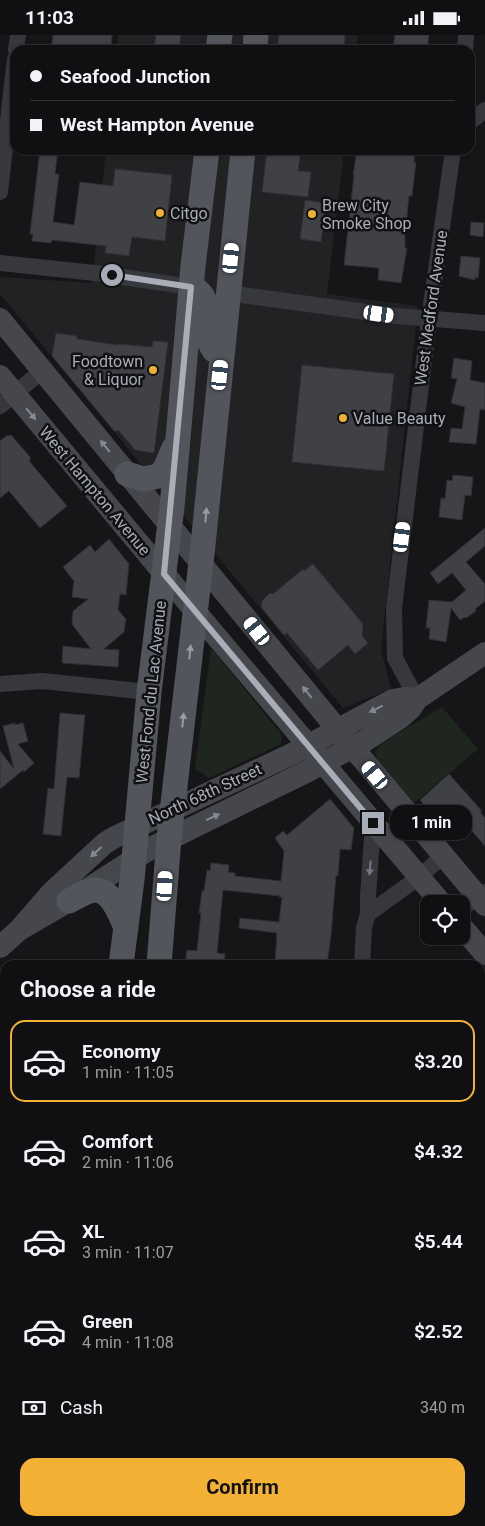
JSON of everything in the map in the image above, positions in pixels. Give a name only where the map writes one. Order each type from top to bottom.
[{"type":"main road","points":[[159,960],[169,838],[195,611],[242,155]]},
{"type":"main road","points":[[206,157],[218,172],[224,186],[234,229]]},
{"type":"main road","name":"West Fond du Lac Avenue","points":[[122,960],[134,858],[149,692],[164,574],[191,287],[206,157]]},
{"type":"main road","points":[[200,216],[214,253],[219,286],[228,293]]},
{"type":"main road","points":[[191,287],[202,295],[207,305],[209,341],[221,363]]},
{"type":"main road","points":[[0,319],[443,856],[477,901]]},
{"type":"main road","name":"West Hampton Avenue","points":[[0,376],[7,401],[164,574],[434,895]]},
{"type":"main road","points":[[128,474],[143,479],[159,476],[165,469],[178,439]]},
{"type":"main road","name":"North 68th Street","points":[[19,930],[169,838],[352,747],[400,718],[411,708],[417,699],[485,653]]},
{"type":"main road","name":"North 68th Street","points":[[0,947],[19,930],[52,892],[106,843],[137,826],[308,745],[393,700],[404,698],[417,699]]},
{"type":"main road","points":[[69,901],[85,892],[99,891],[112,901],[126,928]]},
{"type":"main road","points":[[470,936],[485,954]]},
{"type":"street","points":[[0,192],[10,103]]},
{"type":"street","points":[[475,119],[485,110]]},
{"type":"street","name":"West Medford Avenue","points":[[417,699],[395,658],[394,607],[429,319],[453,155]]},
{"type":"street","points":[[0,263],[94,273],[191,287]]},
{"type":"street","points":[[228,293],[396,317],[485,323]]},
{"type":"street","points":[[7,401],[42,371]]},
{"type":"street","points":[[0,684],[42,681],[149,692]]},
{"type":"street","points":[[362,960],[364,927],[368,914],[373,823]]},
{"type":"street","points":[[368,914],[419,877],[443,856]]},
{"type":"shaded area","points":[[118,35],[358,35],[357,45],[117,45]]},
{"type":"shaded area","points":[[105,155],[343,155],[327,294],[418,306],[381,650],[391,689],[343,708],[0,294],[0,277],[92,283]]},
{"type":"shaded area","points":[[211,648],[281,734],[281,744],[209,778],[195,769]]},
{"type":"shaded area","points":[[442,707],[478,749],[414,803],[377,760],[375,752],[382,743]]},
{"type":"building","points":[[53,35],[112,35],[111,45],[52,45]]},
{"type":"building","points":[[156,35],[181,35],[180,45],[155,45]]},
{"type":"building","points":[[279,35],[345,35],[344,45],[278,45]]},
{"type":"building","points":[[395,35],[429,35],[428,45],[393,45]]},
{"type":"building","points":[[39,155],[57,155],[55,174],[59,174],[53,222],[74,225],[80,182],[113,186],[115,169],[172,175],[165,241],[132,237],[129,256],[105,253],[106,246],[52,240],[51,243],[32,241],[33,234],[30,234]]},
{"type":"building","points":[[266,155],[300,155],[298,171],[311,172],[308,197],[262,192]]},
{"type":"building","points":[[356,155],[415,155],[414,162],[416,162],[412,196],[409,196],[405,236],[405,248],[407,248],[401,283],[378,280],[379,268],[344,265]]},
{"type":"building","points":[[305,200],[326,203],[321,242],[300,239]]},
{"type":"building","points":[[471,222],[484,223],[483,237],[470,235]]},
{"type":"building","points":[[461,256],[480,258],[478,278],[475,277],[475,280],[459,276]]},
{"type":"building","points":[[56,333],[77,336],[77,339],[117,345],[152,347],[153,341],[168,342],[154,453],[135,450],[118,430],[115,432],[52,356]]},
{"type":"building","points":[[454,358],[472,361],[470,380],[485,383],[485,410],[480,409],[476,444],[449,442],[451,428],[462,429],[465,407],[451,403],[457,379],[451,378]]},
{"type":"building","name":"Value Beauty","points":[[302,365],[394,374],[384,471],[292,462]]},
{"type":"building","points":[[11,435],[31,458],[30,462],[67,506],[40,528],[9,491],[0,498],[0,441]]},
{"type":"building","points":[[453,475],[473,477],[471,496],[465,495],[462,520],[439,517],[441,498],[445,499],[447,480],[452,481]]},
{"type":"building","points":[[485,528],[485,546],[466,562],[485,584],[485,601],[475,609],[476,611],[460,620],[451,608],[446,642],[429,639],[430,628],[426,628],[429,600],[452,602],[466,590],[452,573],[438,584],[430,573]]},
{"type":"building","points":[[109,539],[129,564],[126,595],[120,594],[118,610],[126,619],[124,632],[104,649],[119,650],[118,667],[62,663],[63,646],[91,649],[72,624],[73,611],[88,599],[72,597],[74,581],[63,567],[90,545],[95,552]]},
{"type":"building","points":[[313,564],[363,624],[362,636],[368,643],[355,654],[348,645],[318,670],[287,633],[284,635],[261,607],[262,601],[270,593],[273,594],[303,569],[304,571]]},
{"type":"building","points":[[60,713],[85,715],[79,778],[67,777],[61,836],[43,834],[48,788],[54,789]]},
{"type":"building","points":[[15,723],[15,725],[23,723],[28,741],[18,744],[34,763],[0,789],[0,751],[14,769],[3,726]]},
{"type":"building","points":[[449,774],[482,811],[480,812],[485,818],[485,846],[466,824],[451,837],[420,800]]},
{"type":"building","points":[[330,799],[354,828],[351,850],[340,849],[328,960],[275,960],[277,933],[239,928],[240,918],[279,922],[282,897],[223,890],[217,953],[225,954],[224,960],[186,960],[187,950],[197,951],[202,891],[204,891],[207,870],[210,871],[211,863],[229,865],[228,872],[235,873],[235,876],[281,881],[284,851],[275,838],[283,831],[287,835]]},
{"type":"place","name":"Citgo","points":[[160,213]]},
{"type":"place","name":"Brew City Smoke Shop","points":[[312,214]]},
{"type":"place","name":"Foodtown & Liquor","points":[[153,370]]},
{"type":"place","name":"Value Beauty","points":[[343,418]]},
{"type":"route","points":[[112,275],[191,287],[172,507],[164,574],[373,823]]}]
